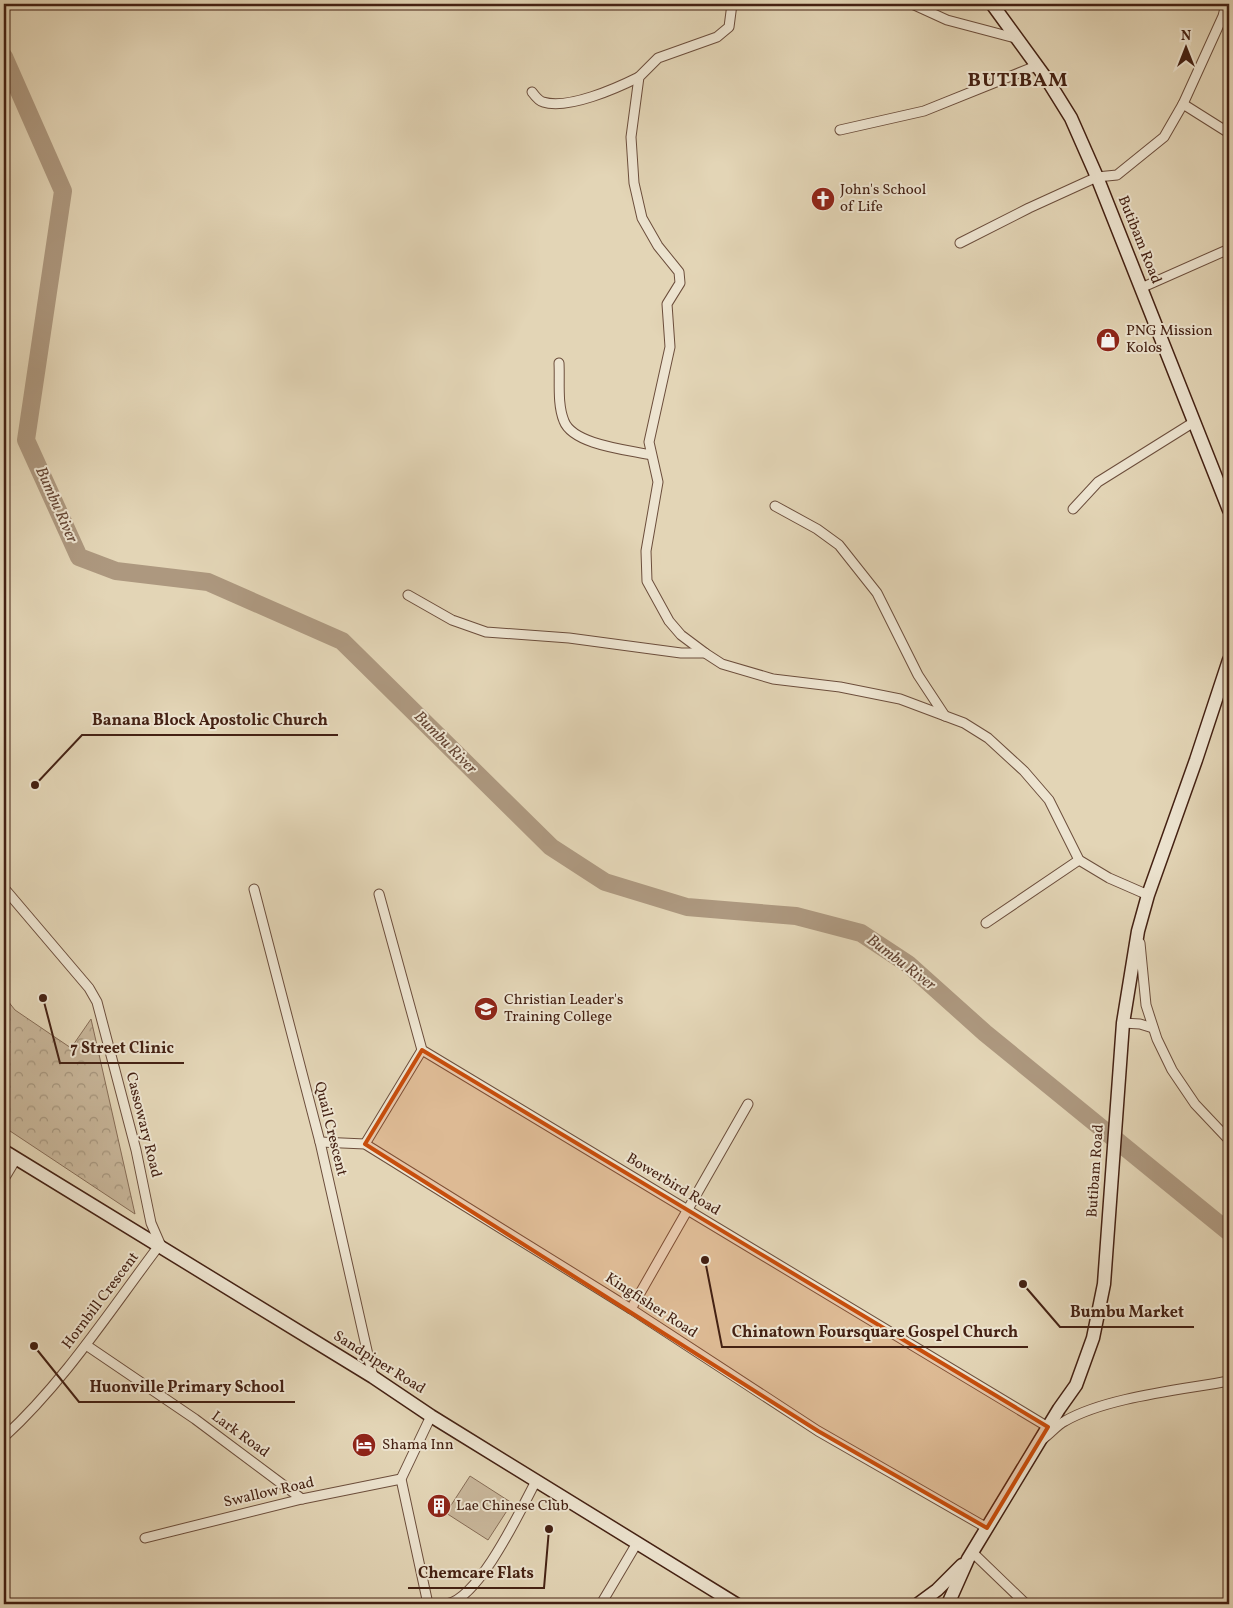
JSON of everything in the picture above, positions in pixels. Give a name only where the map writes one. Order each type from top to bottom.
[{"type":"street","points":[[532,92],[541,102],[558,105],[615,89],[639,77],[658,58],[717,37],[728,26],[732,4]]},
{"type":"street","points":[[912,4],[948,20],[1015,38]]},
{"type":"street","name":"Butibam Road","points":[[992,4],[1071,118],[1142,288],[1228,508]]},
{"type":"street","points":[[960,243],[1029,208],[1097,177],[1117,175],[1164,137],[1184,104],[1223,16],[1226,4]]},
{"type":"street","points":[[840,130],[924,111],[1036,66]]},
{"type":"street","points":[[639,77],[631,137],[634,183],[642,218],[658,246],[679,272],[680,283],[667,304],[670,347],[649,442],[658,482],[646,551],[647,581],[669,620],[681,635],[722,664],[773,679],[840,687],[900,699],[964,723],[988,738],[1024,771],[1049,800],[1079,860],[1109,878],[1148,895]]},
{"type":"street","points":[[1184,104],[1229,133]]},
{"type":"street","points":[[1142,288],[1229,249]]},
{"type":"street","points":[[559,363],[561,408],[564,422],[571,430],[592,442],[651,455]]},
{"type":"street","points":[[1073,509],[1098,482],[1194,422]]},
{"type":"street","points":[[776,506],[818,530],[839,546],[877,593],[918,675],[945,716]]},
{"type":"street","points":[[408,595],[452,620],[486,632],[568,638],[681,654],[705,653]]},
{"type":"street","name":"Butibam Road","points":[[948,1604],[970,1556],[1048,1427],[1076,1385],[1093,1338],[1104,1284],[1123,1023],[1138,931],[1148,895],[1229,660]]},
{"type":"street","name":"Butibam Road","points":[[1196,760],[1229,687]]},
{"type":"street","points":[[986,923],[1079,860]]},
{"type":"street","name":"Cassowary Road","points":[[4,888],[89,988],[97,1002],[136,1150],[152,1223],[161,1249]]},
{"type":"street","name":"Quail Crescent","points":[[254,888],[320,1142],[373,1377]]},
{"type":"street","points":[[365,1144],[422,1050],[379,894]]},
{"type":"street","points":[[1138,931],[1146,1005],[1172,1070],[1195,1104],[1229,1140]]},
{"type":"street","points":[[1123,1023],[1140,1024],[1154,1028]]},
{"type":"street","name":"Bowerbird Road","points":[[422,1050],[1048,1427]]},
{"type":"street","points":[[630,1309],[748,1104]]},
{"type":"street","name":"Kingfisher Road","points":[[320,1142],[365,1144],[630,1309],[818,1431],[987,1528]]},
{"type":"street","name":"Sandpiper Road","points":[[4,1151],[161,1249],[373,1377],[431,1416],[736,1604]]},
{"type":"street","points":[[4,1179],[16,1159]]},
{"type":"street","name":"Hornbill Crescent","points":[[4,1437],[25,1417],[86,1345],[161,1249]]},
{"type":"street","name":"Lark Road","points":[[86,1345],[195,1419],[302,1498]]},
{"type":"street","points":[[1037,1445],[1063,1421],[1085,1412],[1130,1400],[1229,1380]]},
{"type":"street","points":[[428,1604],[401,1479],[431,1416]]},
{"type":"street","name":"Swallow Road","points":[[145,1538],[302,1498],[401,1479]]},
{"type":"street","points":[[447,1604],[466,1594],[485,1572],[536,1481]]},
{"type":"street","points":[[601,1604],[637,1544]]},
{"type":"street","points":[[970,1556],[1026,1604]]},
{"type":"street","name":"Butibam Road","points":[[918,1604],[937,1590],[970,1556]]},
{"type":"highlighted area","points":[[422,1050],[1048,1427],[987,1528],[818,1431],[365,1144]]},
{"type":"green space","points":[[4,996],[15,1010],[71,1048],[91,1019],[135,1214],[4,1127]]},
{"type":"green space","points":[[470,1476],[512,1503],[488,1540],[446,1513]]},
{"type":"waterway","name":"Bumbu River","points":[[4,57],[63,191],[26,440],[79,557],[116,571],[208,582],[342,641],[551,847],[605,882],[687,907],[796,916],[861,933],[908,964],[985,1033],[1229,1232]]},
{"type":"place","name":"John's School of Life","points":[[823,199]]},
{"type":"place","name":"PNG Mission Kolos","points":[[1108,340]]},
{"type":"place","name":"Banana Block Apostolic Church","points":[[35,785]]},
{"type":"place","name":"7 Street Clinic","points":[[43,998]]},
{"type":"place","name":"Christian Leader's Training College","points":[[486,1009]]},
{"type":"place","name":"Chinatown Foursquare Gospel Church","points":[[705,1260]]},
{"type":"place","name":"Bumbu Market","points":[[1023,1284]]},
{"type":"place","name":"Huonville Primary School","points":[[34,1346]]},
{"type":"place","name":"Shama Inn","points":[[364,1445]]},
{"type":"place","name":"Lae Chinese Club","points":[[439,1506]]},
{"type":"place","name":"Chemcare Flats","points":[[549,1529]]},
{"type":"district","name":"BUTIBAM","points":[[1018,81]]}]
